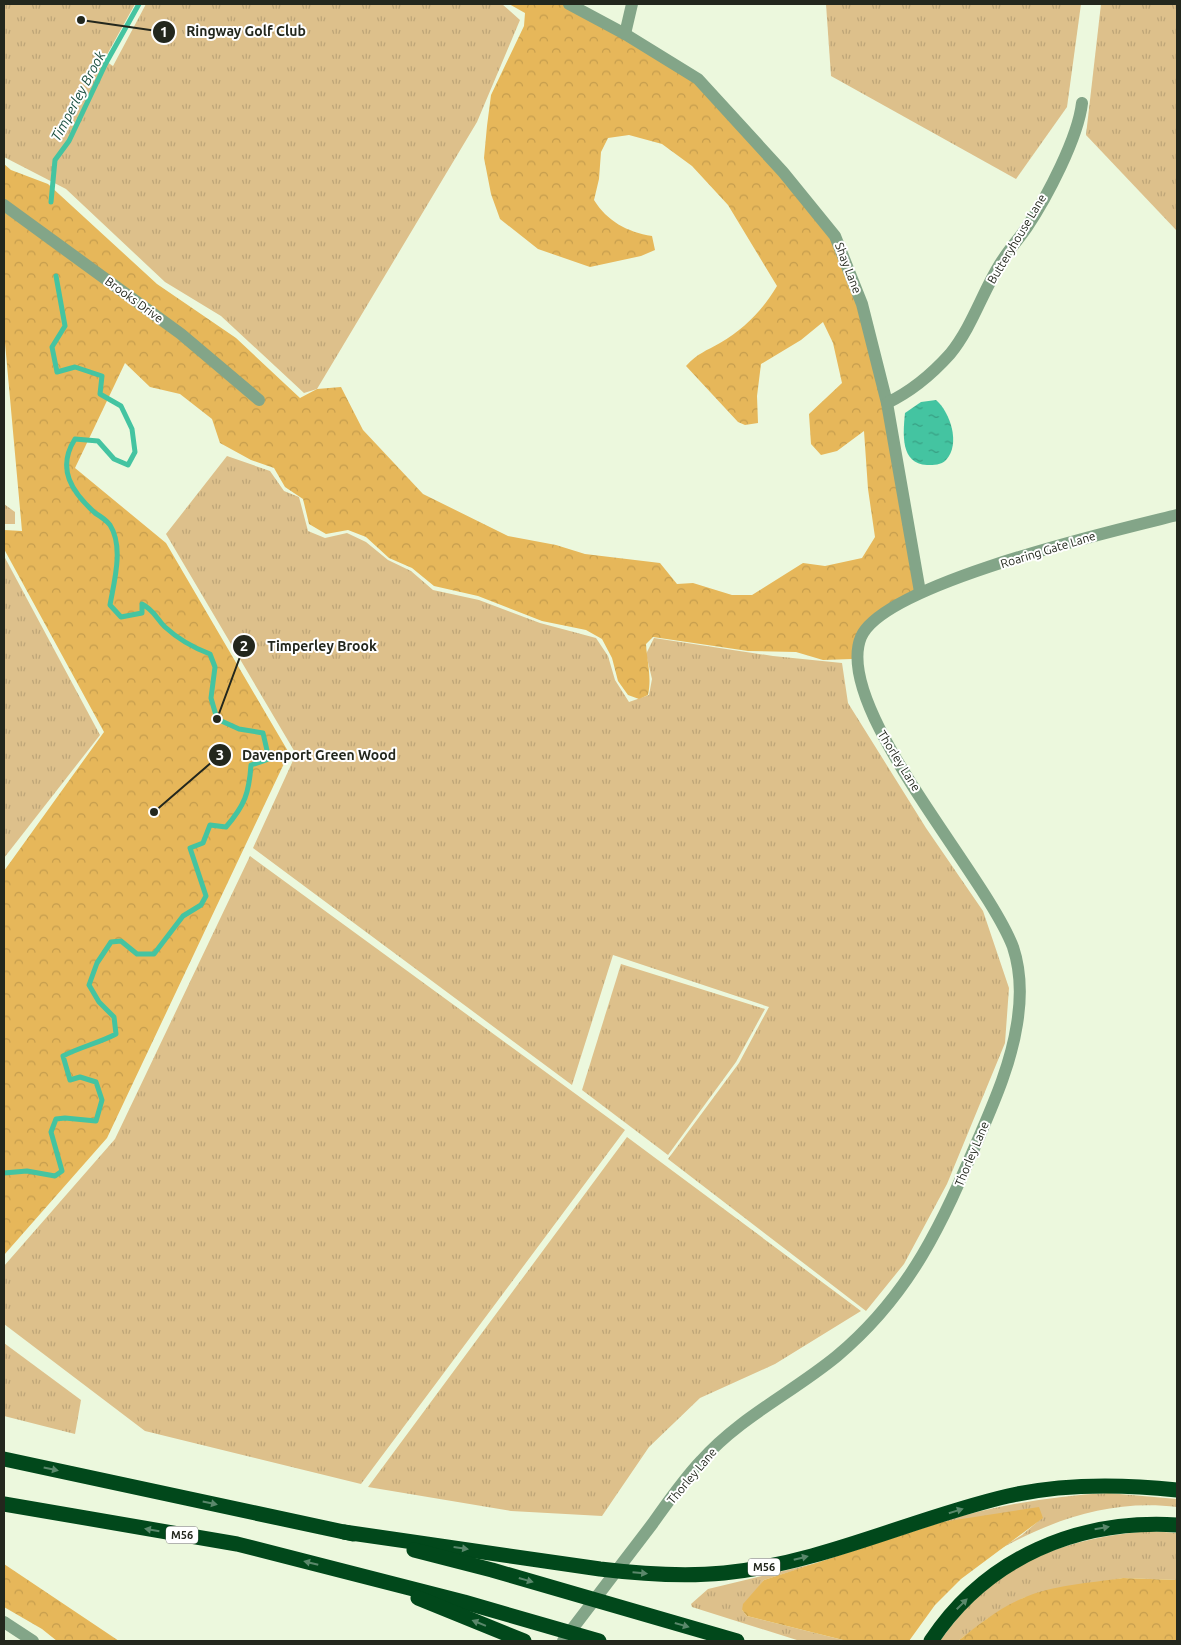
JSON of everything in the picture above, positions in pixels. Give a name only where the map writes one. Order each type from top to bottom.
[{"type":"highway","name":"M56","points":[[4,1459],[344,1532],[492,1570],[737,1641]]},
{"type":"highway","name":"M56","points":[[344,1532],[600,1569],[636,1573],[691,1575],[725,1573],[803,1558],[1009,1496],[1094,1485],[1137,1486],[1177,1490]]},
{"type":"highway","name":"M56","points":[[4,1504],[237,1544],[359,1574],[599,1641]]},
{"type":"highway","points":[[931,1641],[959,1605],[982,1584],[1006,1566],[1033,1551],[1090,1530],[1120,1525],[1177,1525]]},
{"type":"highway","name":"M56","points":[[359,1574],[524,1641]]},
{"type":"street","name":"Shay Lane","points":[[568,4],[625,34],[698,80],[783,172],[835,236],[862,304],[887,403],[920,592]]},
{"type":"street","points":[[625,34],[632,4]]},
{"type":"street","name":"Butteryhouse Lane","points":[[887,403],[904,395],[949,355],[961,339],[1000,264],[1028,226],[1059,168],[1080,119],[1082,102]]},
{"type":"street","name":"Brooks Drive","points":[[4,206],[180,334],[259,400]]},
{"type":"street","name":"Roaring Gate Lane","points":[[920,592],[1056,546],[1177,515]]},
{"type":"street","name":"Thorley Lane","points":[[562,1641],[701,1460],[743,1421],[834,1358],[865,1331],[906,1282],[944,1219],[1008,1062],[1017,1026],[1019,999],[1018,970],[1012,947],[985,892],[878,729],[865,700],[858,676],[858,654],[863,633],[879,615],[920,592]]},
{"type":"street","points":[[4,1622],[32,1641]]},
{"type":"green space","points":[[4,4],[135,4],[104,60],[113,66],[146,4],[502,4],[520,20],[477,122],[317,389],[304,393],[221,316],[165,282],[66,189],[4,157]]},
{"type":"green space","points":[[509,4],[569,4],[698,79],[835,236],[862,304],[920,592],[879,615],[858,654],[852,659],[823,660],[796,652],[748,651],[653,637],[646,644],[649,676],[648,695],[639,699],[628,695],[618,681],[612,658],[602,639],[586,630],[542,621],[478,596],[434,586],[412,568],[389,558],[366,537],[348,530],[326,534],[309,524],[303,499],[285,487],[274,468],[251,460],[220,443],[212,419],[180,394],[150,387],[125,363],[75,468],[166,543],[289,753],[107,1138],[4,1255],[4,871],[104,732],[4,549],[4,530],[22,531],[4,332],[4,164],[11,170],[48,184],[157,284],[236,338],[300,398],[317,389],[341,387],[363,430],[423,494],[508,536],[556,545],[585,554],[660,563],[677,584],[693,583],[732,595],[752,595],[803,563],[825,566],[862,558],[875,537],[868,489],[864,431],[837,451],[821,455],[811,444],[809,414],[842,383],[833,343],[823,322],[801,340],[761,364],[757,396],[758,423],[745,425],[738,422],[686,366],[698,355],[720,343],[745,325],[759,311],[777,286],[728,205],[692,166],[662,144],[629,135],[608,138],[601,152],[599,179],[594,200],[611,220],[634,232],[652,236],[655,250],[641,256],[590,267],[538,249],[500,219],[491,194],[484,158],[491,95],[524,26],[525,13]]},
{"type":"green space","points":[[826,4],[1081,4],[1067,107],[1016,179],[831,76]]},
{"type":"green space","points":[[1101,4],[1177,4],[1177,231],[1086,135]]},
{"type":"green space","points":[[227,456],[270,471],[284,491],[299,497],[308,531],[325,538],[347,533],[366,542],[388,560],[411,571],[433,590],[479,600],[540,623],[596,638],[608,656],[615,680],[629,702],[649,695],[652,679],[646,654],[654,638],[773,656],[842,663],[848,703],[926,828],[983,911],[1009,988],[1005,1043],[947,1184],[904,1264],[866,1311],[668,1159],[739,1063],[769,1007],[613,955],[572,1085],[253,848],[296,754],[166,534]]},
{"type":"green space","points":[[4,504],[15,512],[15,524],[4,524]]},
{"type":"green space","points":[[4,556],[100,735],[4,858]]},
{"type":"green space","points":[[250,856],[625,1130],[361,1484],[145,1431],[4,1324],[4,1266],[115,1139]]},
{"type":"green space","points":[[621,964],[765,1009],[736,1062],[668,1155],[582,1090]]},
{"type":"green space","points":[[627,1137],[861,1311],[775,1364],[700,1398],[649,1447],[602,1516],[511,1511],[368,1487]]},
{"type":"green space","points":[[4,1343],[81,1400],[75,1434],[4,1416]]},
{"type":"green space","points":[[1108,1493],[1177,1499],[1177,1507],[1152,1505],[1105,1509],[1059,1522],[1015,1541],[993,1553],[1022,1535],[1042,1518],[942,1522],[1024,1502]]},
{"type":"green space","points":[[1039,1507],[1043,1518],[961,1579],[935,1605],[909,1641],[847,1641],[747,1616],[742,1610],[743,1604],[764,1580],[942,1522]]},
{"type":"green space","points":[[1151,1531],[1177,1533],[1177,1580],[1123,1578],[1023,1598],[987,1619],[958,1641],[940,1641],[961,1614],[983,1592],[1007,1574],[1032,1560],[1088,1540]]},
{"type":"green space","points":[[821,1562],[764,1580],[742,1610],[747,1616],[847,1641],[800,1641],[692,1607],[691,1604],[708,1589]]},
{"type":"green space","points":[[4,1564],[119,1641],[57,1641],[42,1629],[4,1607]]},
{"type":"green space","points":[[1123,1578],[1177,1580],[1177,1641],[958,1641],[997,1612],[1023,1598],[1059,1587]]},
{"type":"water","points":[[936,400],[946,412],[952,428],[953,446],[946,460],[942,463],[927,465],[912,459],[905,446],[905,413],[921,402]]},
{"type":"waterway","name":"Timperley Brook","points":[[51,202],[55,160],[69,141],[106,63],[139,4]]},
{"type":"waterway","name":"Timperley Brook","points":[[4,1173],[27,1171],[55,1176],[62,1171],[51,1132],[56,1119],[96,1121],[102,1100],[96,1082],[80,1077],[70,1080],[63,1056],[116,1034],[114,1017],[99,1002],[89,985],[97,963],[111,942],[121,941],[137,954],[154,954],[183,916],[201,905],[206,896],[190,848],[203,843],[210,825],[226,827],[238,812],[245,798],[251,765],[269,759],[263,733],[239,729],[217,719],[211,698],[215,667],[210,654],[192,646],[175,635],[142,604],[142,613],[121,617],[110,605],[117,565],[114,534],[109,523],[95,513],[74,488],[69,479],[67,460],[69,450],[75,439],[98,441],[114,459],[128,465],[135,452],[132,429],[121,406],[100,394],[102,376],[75,367],[57,372],[52,347],[65,326],[56,276]]},
{"type":"place","name":"Ringway Golf Club","points":[[81,20]]},
{"type":"place","name":"Timperley Brook","points":[[217,719]]},
{"type":"place","name":"Davenport Green Wood","points":[[154,812]]}]
